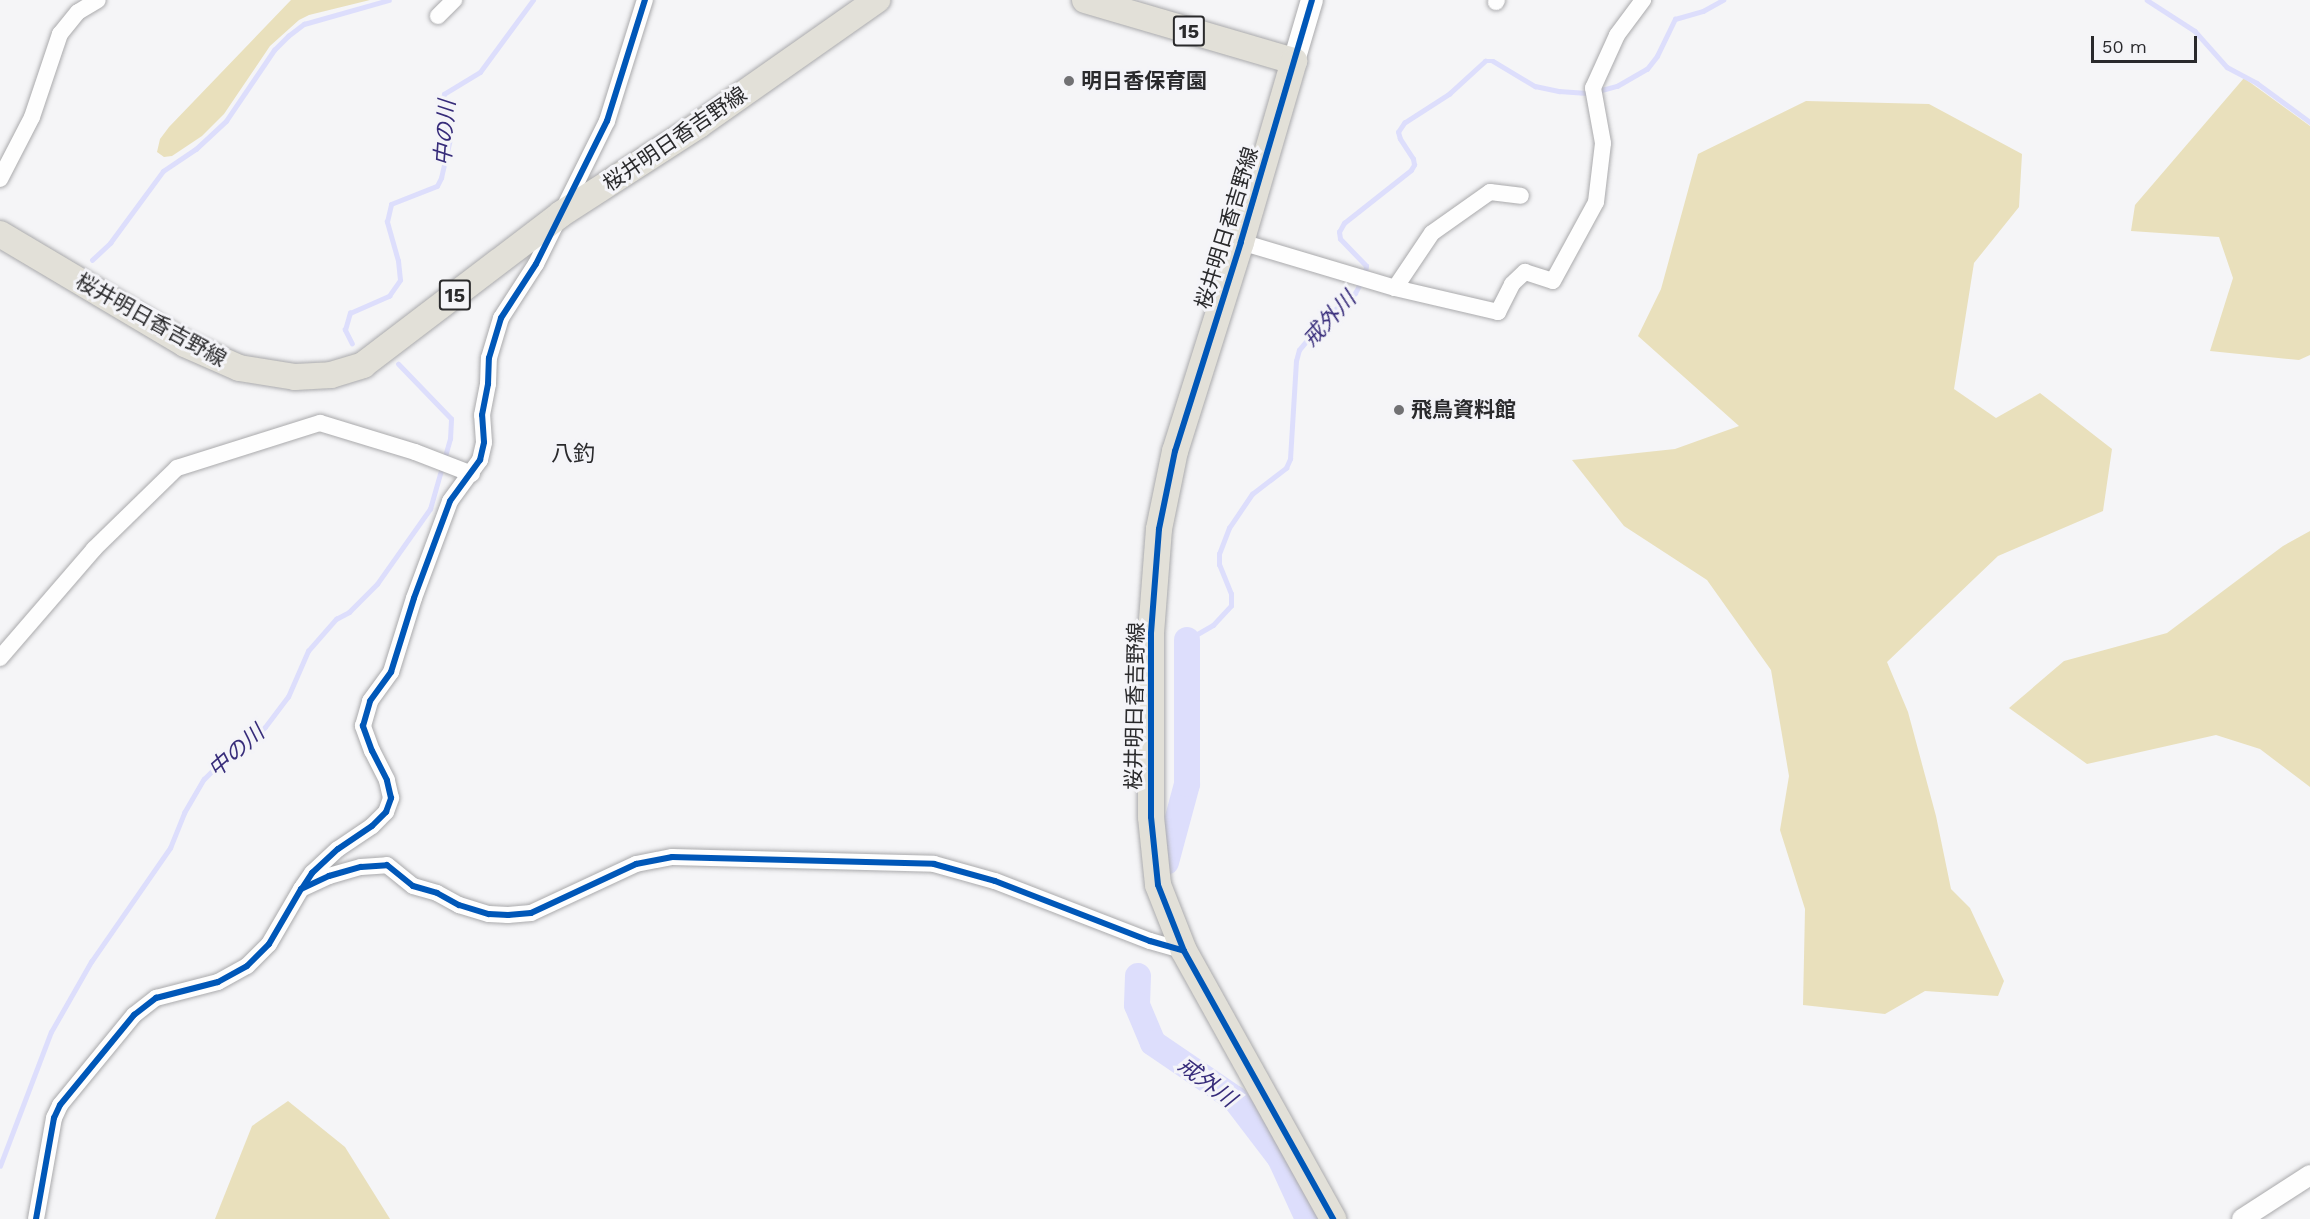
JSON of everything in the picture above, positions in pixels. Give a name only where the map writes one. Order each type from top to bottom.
[{"type":"main road","name":"桜井明日香吉野線","points":[[0,234],[185,344],[239,368],[295,377],[331,375],[363,365],[561,214],[699,125],[877,0]]},
{"type":"main road","name":"15","points":[[1085,0],[1294,61]]},
{"type":"main road","points":[[1294,61],[1312,0]]},
{"type":"main road","name":"桜井明日香吉野線","points":[[1294,61],[1241,242],[1175,451],[1159,529],[1151,634],[1151,817],[1158,885],[1184,951],[1333,1219]]},
{"type":"street","points":[[0,179],[32,117],[60,34],[78,12],[98,0]]},
{"type":"street","points":[[438,16],[453,0]]},
{"type":"street","points":[[36,1219],[54,1119],[60,1105],[134,1015],[156,998],[218,982],[247,966],[269,944],[312,873],[338,849],[386,812],[391,798],[387,780],[372,751],[363,726],[370,701],[391,672],[414,598],[450,501],[472,474],[480,460],[484,442],[482,415],[488,384],[489,358],[501,318],[536,264],[607,122],[645,0]]},
{"type":"street","points":[[1241,242],[1395,288],[1498,312],[1512,284],[1525,272],[1552,281],[1596,202],[1603,143],[1593,93],[1617,35],[1643,0]]},
{"type":"street","points":[[1395,288],[1432,233],[1490,192],[1521,196]]},
{"type":"street","points":[[0,658],[94,549],[177,468],[320,423],[472,474]]},
{"type":"street","points":[[301,889],[329,876],[361,867],[387,865],[413,886],[437,893],[459,905],[508,915],[531,913],[636,864],[672,857],[934,864],[995,881],[1150,941],[1184,951]]},
{"type":"street","points":[[2242,1219],[2310,1175]]},
{"type":"shaded area","points":[[291,0],[370,0],[309,15],[299,20],[270,46],[224,114],[202,136],[172,156],[164,157],[157,152],[160,139],[169,127]]},
{"type":"shaded area","points":[[2244,78],[2310,126],[2310,355],[2299,360],[2210,351],[2233,278],[2219,237],[2131,231],[2135,205]]},
{"type":"shaded area","points":[[1806,101],[1929,104],[2022,154],[2019,207],[1974,263],[1954,389],[1996,418],[2040,393],[2112,449],[2103,511],[1998,556],[1887,662],[1908,712],[1936,816],[1951,889],[1970,908],[2004,981],[1998,996],[1925,991],[1885,1014],[1803,1005],[1805,909],[1780,830],[1789,776],[1771,670],[1707,580],[1624,526],[1572,460],[1675,449],[1739,426],[1638,336],[1661,289],[1698,154]]},
{"type":"shaded area","points":[[2310,531],[2310,787],[2260,749],[2216,735],[2087,764],[2009,708],[2064,661],[2167,633],[2283,546]]},
{"type":"shaded area","points":[[288,1101],[345,1147],[390,1219],[215,1219],[252,1126]]},
{"type":"waterway","points":[[92,260],[110,243],[163,171],[196,149],[226,121],[274,50],[288,36],[304,24],[389,0]]},
{"type":"waterway","name":"中の川","points":[[352,344],[345,330],[350,313],[389,296],[400,280],[398,261],[387,222],[391,204],[437,186],[441,178],[449,142],[442,101],[444,94],[480,72],[533,0]]},
{"type":"waterway","name":"戒外川","points":[[1598,91],[1617,86],[1647,69],[1657,56],[1675,19],[1703,11],[1723,0]]},
{"type":"waterway","name":"戒外川","points":[[2147,0],[2195,31],[2227,67],[2257,83],[2310,122]]},
{"type":"waterway","name":"戒外川","points":[[1365,274],[1366,266],[1340,239],[1339,232],[1344,223],[1411,170],[1414,165],[1398,132],[1404,123],[1449,94],[1485,61],[1493,61],[1535,86],[1559,91],[1590,93]]},
{"type":"waterway","name":"戒外川","points":[[1187,640],[1213,625],[1231,606],[1231,594],[1219,565],[1219,554],[1229,528],[1252,494],[1286,468],[1290,459],[1296,361],[1299,350],[1327,316],[1355,293],[1361,282]]},
{"type":"waterway","name":"中の川","points":[[0,1166],[51,1032],[91,962],[170,848],[184,813],[204,779],[234,749],[256,737],[265,727],[288,697],[308,651],[336,619],[349,612],[377,584],[430,509],[450,439],[451,419],[398,364]]},
{"type":"waterway","name":"戒外川","points":[[1166,862],[1187,784],[1187,640]]},
{"type":"waterway","name":"戒外川","points":[[1138,976],[1137,1005],[1153,1043],[1235,1099],[1280,1158],[1308,1219]]},
{"type":"cycle path","points":[[303,887],[312,873],[338,849],[372,826],[386,812],[391,798],[387,780],[372,751],[363,726],[370,701],[391,672],[414,598],[450,501],[480,460],[484,442],[482,415],[488,384],[489,358],[501,318],[536,264],[607,121],[645,0]]},
{"type":"cycle path","points":[[1312,0],[1241,242],[1175,451],[1159,529],[1151,634],[1151,817],[1158,885],[1184,951],[1333,1219]]},
{"type":"cycle path","points":[[36,1219],[54,1118],[60,1105],[134,1015],[156,998],[218,982],[247,966],[269,944],[301,889],[329,876],[361,867],[387,865],[413,886],[437,893],[459,905],[489,914],[508,915],[531,913],[636,864],[672,857],[934,864],[995,881],[1150,941],[1184,951]]},
{"type":"place","name":"明日香保育園","points":[[1069,81]]},
{"type":"place","name":"飛鳥資料館","points":[[1399,410]]},
{"type":"district","name":"八釣","points":[[573,454]]}]
